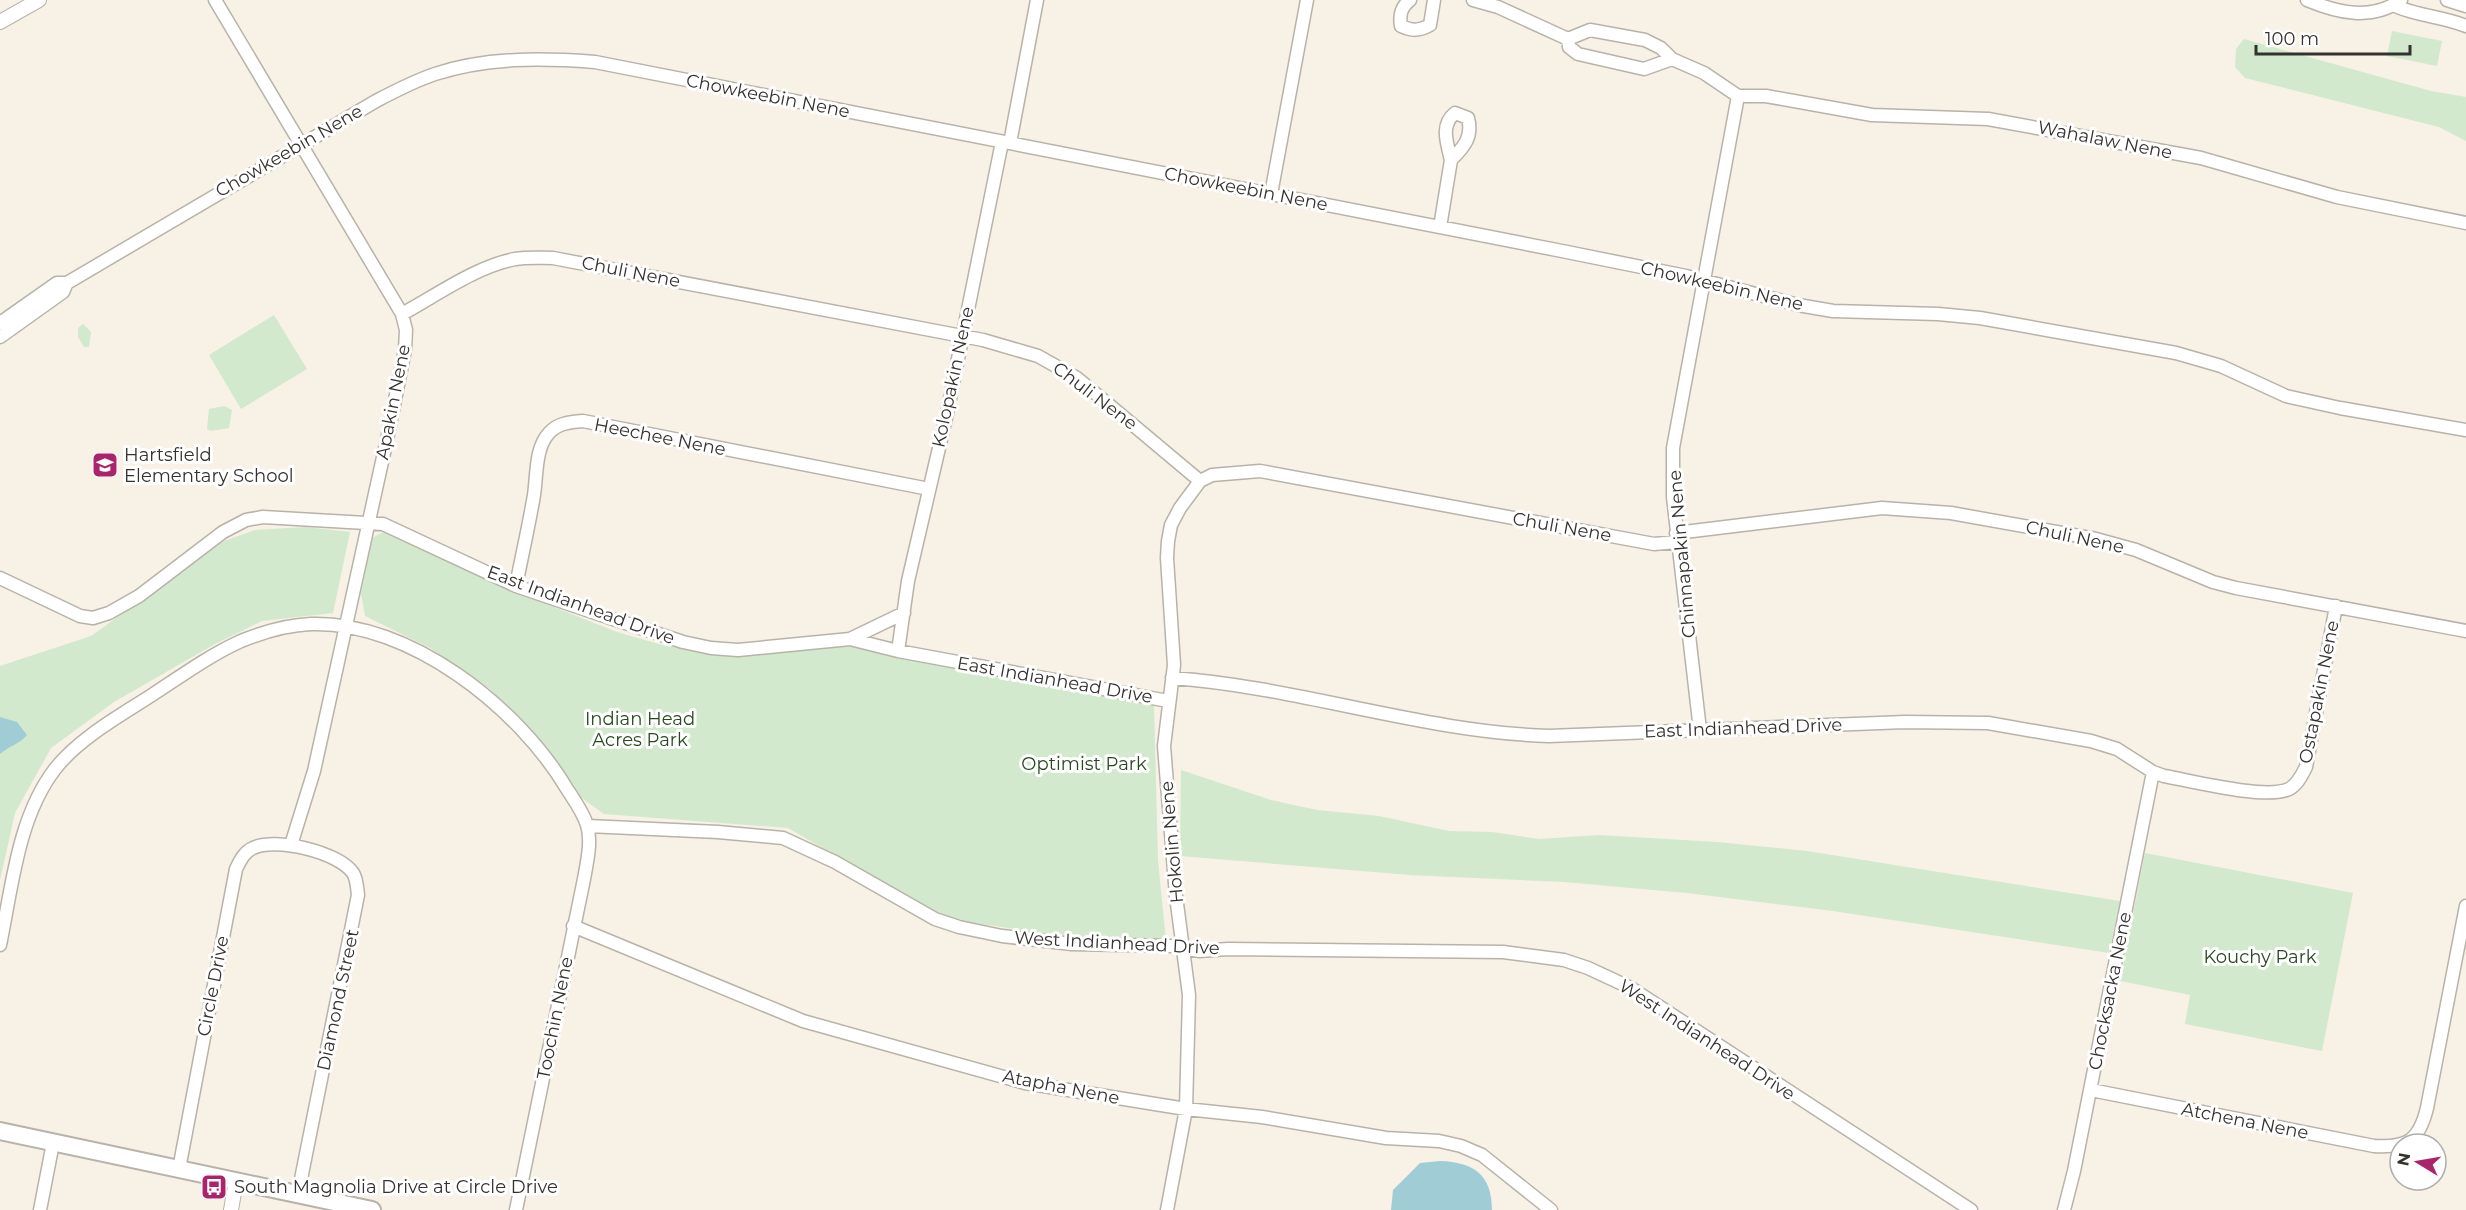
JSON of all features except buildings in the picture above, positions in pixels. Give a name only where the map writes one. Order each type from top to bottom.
[{"type":"main road","points":[[0,1131],[372,1210]]},
{"type":"street","points":[[0,22],[39,0]]},
{"type":"street","name":"Apakin Nene","points":[[215,0],[402,314],[406,330],[405,350],[314,771],[291,844]]},
{"type":"street","name":"Kolopakin Nene","points":[[898,651],[908,581],[1037,0]]},
{"type":"street","points":[[1271,194],[1307,0]]},
{"type":"street","points":[[1410,0],[1405,4],[1400,15],[1401,26],[1410,30],[1420,30],[1430,25],[1434,0]]},
{"type":"street","points":[[1473,0],[1498,7],[1568,39],[1590,30],[1645,40],[1660,48],[1672,59],[1704,73],[1738,96]]},
{"type":"street","points":[[2307,0],[2328,8],[2361,14],[2380,11],[2397,3],[2405,11],[2449,18],[2463,25],[2466,9],[2447,0]]},
{"type":"street","points":[[1568,39],[1569,47],[1588,58],[1644,69],[1672,59]]},
{"type":"street","name":"Chowkeebin Nene","points":[[0,337],[15,319],[57,283],[67,283],[376,100],[419,80],[458,68],[502,60],[529,59],[595,62],[1440,226],[1704,282],[1798,305],[1833,311],[1938,314],[1980,318],[2176,353],[2221,366],[2286,396],[2466,430]]},
{"type":"street","name":"Wahalaw Nene","points":[[1738,96],[1767,96],[1872,115],[1988,119],[2201,158],[2337,197],[2466,223]]},
{"type":"street","name":"Chinnapakin Nene","points":[[1700,730],[1673,497],[1673,448],[1738,96]]},
{"type":"street","points":[[1440,226],[1451,160]]},
{"type":"street","name":"Chuli Nene","points":[[402,314],[497,264],[515,259],[534,258],[582,262],[1014,348],[1056,365],[1077,378],[1200,481],[1212,475],[1260,471],[1654,544],[1677,537],[1882,508],[1951,513],[2096,539],[2136,550],[2213,582],[2466,631]]},
{"type":"street","name":"Chowkeebin Nene","points":[[0,323],[15,319]]},
{"type":"street","name":"Heechee Nene","points":[[516,585],[540,451],[547,434],[567,422],[583,422],[929,489]]},
{"type":"street","name":"Hokolin Nene","points":[[1167,1210],[1186,1109],[1189,995],[1176,896],[1164,746],[1172,678],[1168,541],[1171,525],[1180,508],[1200,481]]},
{"type":"street","name":"East Indianhead Drive","points":[[0,578],[80,616],[93,618],[109,613],[139,596],[223,532],[246,520],[263,517],[383,524],[516,585],[683,642],[711,648],[738,650],[850,639],[898,651],[1168,701]]},
{"type":"street","name":"Ostapakin Nene","points":[[2301,778],[2306,767],[2336,606]]},
{"type":"street","points":[[850,639],[904,613]]},
{"type":"street","points":[[0,944],[21,846],[40,794],[56,768],[106,725],[199,664],[223,650],[265,632],[311,624],[345,625],[418,651],[449,668],[519,725],[550,761],[588,826]]},
{"type":"street","name":"East Indianhead Drive","points":[[1172,678],[1223,681],[1448,725],[1515,735],[1905,722],[1989,723],[2091,741],[2117,749],[2153,772],[2164,776],[2259,793],[2276,793],[2291,789],[2301,778]]},
{"type":"street","name":"Chocksacka Nene","points":[[2064,1210],[2091,1090],[2153,772]]},
{"type":"street","name":"Toochin Nene","points":[[516,1210],[589,849],[588,826]]},
{"type":"street","name":"West Indianhead Drive","points":[[588,826],[772,836],[800,845],[935,919],[959,927],[1002,936],[1072,944],[1144,944],[1199,951],[1228,949],[1503,952],[1564,960],[1631,988],[1971,1210]]},
{"type":"street","name":"Circle Drive","points":[[178,1169],[236,869],[243,855],[252,848],[267,843],[291,844]]},
{"type":"street","name":"Diamond Street","points":[[291,844],[336,860],[347,868],[353,873],[358,895],[298,1194]]},
{"type":"street","name":"Atchena Nene","points":[[2091,1090],[2374,1146],[2388,1147],[2399,1144],[2422,1128],[2466,906]]},
{"type":"street","name":"Atapha Nene","points":[[573,926],[748,999],[829,1029],[1025,1083],[1186,1109],[1262,1117],[1386,1138],[1439,1141],[1461,1146],[1482,1155],[1551,1210]]},
{"type":"street","points":[[40,1210],[53,1143]]},
{"type":"street","points":[[231,1210],[236,1181]]},
{"type":"green space","points":[[2392,31],[2442,41],[2437,66],[2387,56]]},
{"type":"green space","points":[[2244,39],[2431,91],[2466,97],[2466,141],[2439,127],[2245,78],[2235,67],[2236,49]]},
{"type":"green space","points":[[274,315],[307,369],[241,409],[209,355]]},
{"type":"green space","points":[[83,324],[91,332],[89,347],[84,347],[78,337],[78,328]]},
{"type":"green space","points":[[224,406],[232,410],[229,428],[211,431],[207,429],[209,409]]},
{"type":"green space","points":[[306,527],[350,532],[333,613],[262,621],[215,644],[114,702],[51,748],[15,813],[0,880],[0,666],[91,636],[224,541],[255,530]]},
{"type":"green space","name":"Indian Head Acres Park","points":[[383,532],[417,544],[521,594],[617,632],[662,645],[710,654],[843,644],[1154,704],[1158,860],[1166,941],[1073,938],[969,922],[932,912],[788,828],[604,814],[579,796],[537,738],[489,688],[430,648],[365,616],[361,594],[372,538]]},
{"type":"green space","points":[[1181,770],[1271,800],[1317,810],[1379,816],[1449,831],[1492,832],[1539,839],[1599,835],[1717,842],[1807,851],[2120,901],[2109,953],[1833,911],[1687,893],[1564,882],[1410,875],[1180,856]]},
{"type":"green space","name":"Kouchy Park","points":[[2145,853],[2353,893],[2322,1051],[2185,1024],[2190,995],[2120,981]]},
{"type":"water","points":[[0,717],[17,722],[27,735],[0,754]]},
{"type":"water","points":[[1440,1161],[1462,1164],[1479,1173],[1489,1188],[1492,1210],[1391,1210],[1393,1190],[1420,1163]]},
{"type":"place","name":"Hartsfield Elementary School","points":[[105,465]]},
{"type":"place","name":"South Magnolia Drive at Circle Drive","points":[[214,1187]]},
{"type":"park label","name":"Optimist Park","points":[[1084,764]]}]
